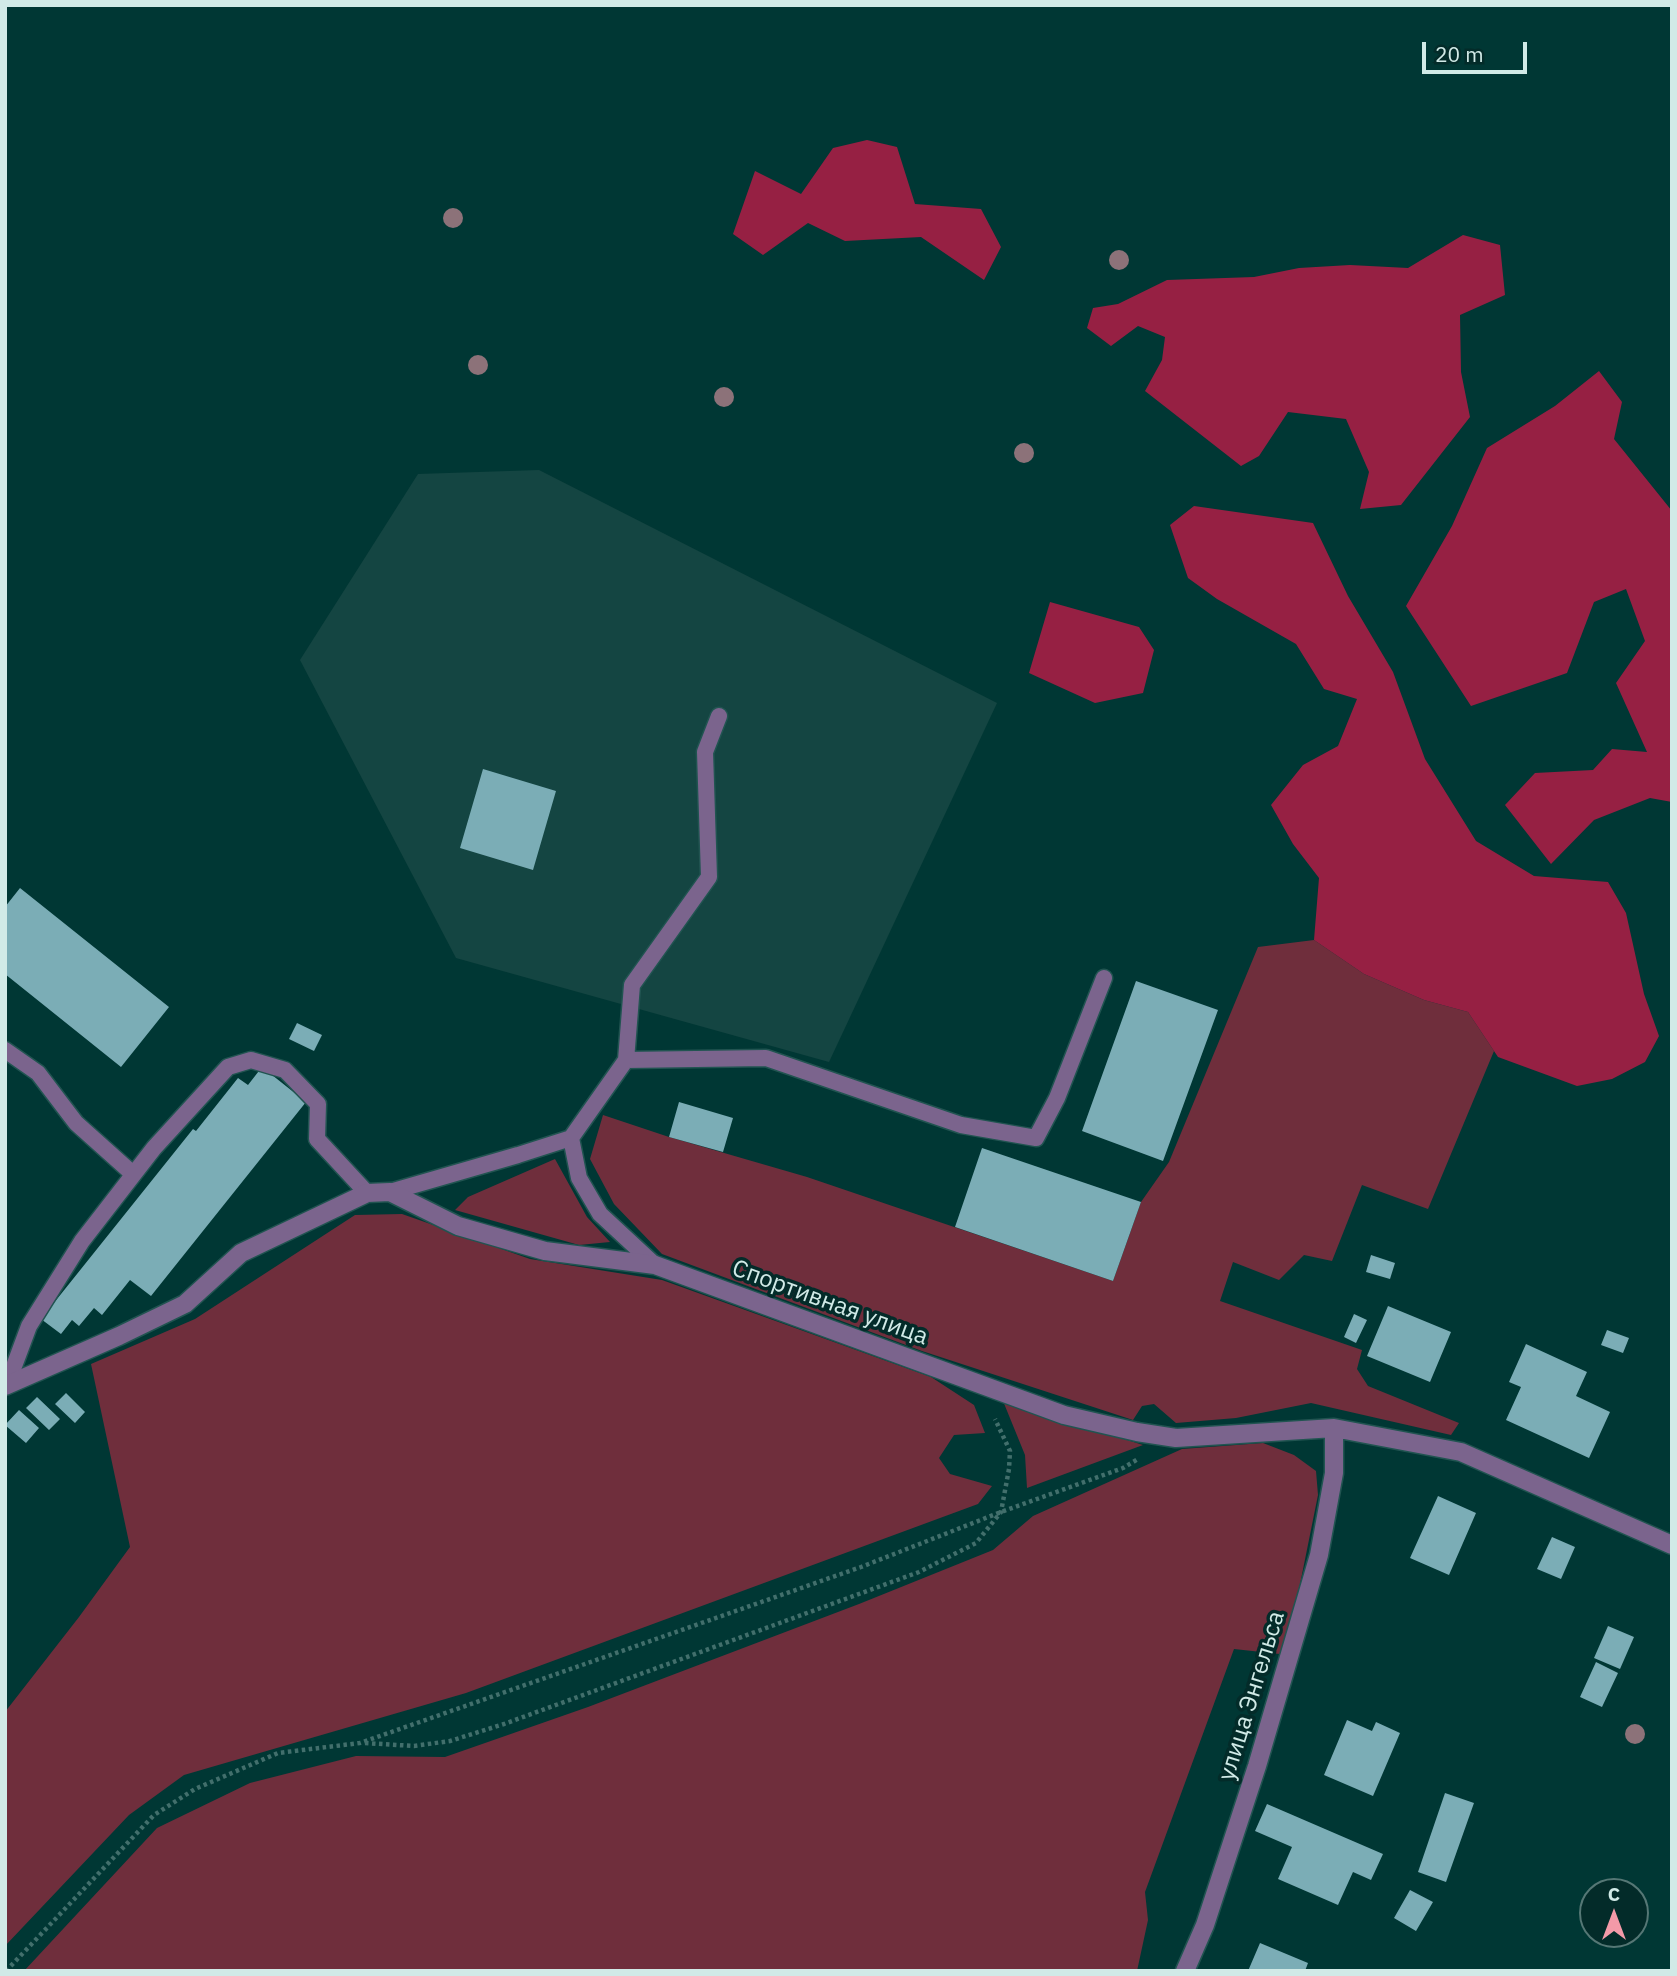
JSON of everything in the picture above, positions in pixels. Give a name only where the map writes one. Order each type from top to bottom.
[{"type":"street","name":"Спортивная улица","points":[[6,1385],[185,1304],[241,1253],[368,1193],[390,1192],[458,1226],[545,1251],[655,1265],[1064,1415],[1175,1438],[1334,1428],[1461,1452],[1672,1545]]},
{"type":"street","name":"улица Энгельса","points":[[1185,1971],[1205,1925],[1248,1793],[1319,1555],[1334,1474],[1334,1428]]},
{"type":"lane","points":[[390,1192],[571,1138],[626,1060],[632,985],[709,877],[705,752],[719,716]]},
{"type":"lane","points":[[626,1060],[766,1058],[961,1125],[1036,1138],[1057,1098],[1104,978]]},
{"type":"lane","points":[[5,1050],[38,1073],[76,1123],[133,1174]]},
{"type":"lane","points":[[6,1385],[29,1326],[82,1241],[154,1148],[228,1067],[251,1060],[285,1070],[318,1104],[317,1139],[368,1193]]},
{"type":"lane","points":[[571,1138],[579,1178],[600,1214],[655,1265]]},
{"type":"path","points":[[6,1971],[154,1815],[195,1789],[278,1753],[360,1743],[414,1746],[450,1741],[505,1724],[919,1573],[976,1543],[1001,1512],[1010,1451],[973,1382]]},
{"type":"path","points":[[360,1743],[861,1567],[1123,1468],[1175,1438]]},
{"type":"shaded area","points":[[867,140],[897,147],[915,204],[981,209],[1001,247],[984,280],[921,237],[845,241],[808,223],[763,255],[733,234],[755,171],[801,194],[833,148]]},
{"type":"shaded area","points":[[1463,235],[1500,245],[1505,295],[1460,315],[1461,372],[1470,417],[1401,505],[1360,509],[1369,472],[1346,419],[1288,412],[1259,456],[1241,466],[1145,391],[1162,360],[1165,337],[1138,326],[1111,346],[1087,328],[1093,308],[1118,304],[1167,280],[1254,277],[1299,268],[1350,265],[1408,268]]},
{"type":"shaded area","points":[[1599,371],[1622,402],[1614,439],[1672,511],[1672,802],[1650,798],[1594,820],[1551,864],[1505,805],[1535,773],[1593,770],[1612,749],[1647,752],[1616,683],[1645,641],[1626,589],[1594,602],[1567,673],[1471,706],[1406,606],[1452,526],[1487,448],[1555,406]]},
{"type":"shaded area","points":[[539,470],[997,703],[829,1062],[456,958],[300,660],[418,474]]},
{"type":"shaded area","points":[[1194,506],[1313,523],[1348,596],[1393,672],[1425,759],[1476,841],[1534,876],[1608,882],[1626,913],[1644,994],[1659,1036],[1645,1062],[1612,1079],[1577,1086],[1498,1057],[1468,1012],[1424,1000],[1364,974],[1314,940],[1319,878],[1293,844],[1271,805],[1303,765],[1338,746],[1357,699],[1324,689],[1296,644],[1217,599],[1188,578],[1170,525]]},
{"type":"shaded area","points":[[1050,602],[1139,627],[1154,650],[1143,693],[1095,703],[1029,673]]},
{"type":"shaded area","points":[[1314,940],[1364,974],[1424,1000],[1468,1012],[1494,1051],[1428,1209],[1362,1185],[1332,1261],[1304,1255],[1279,1280],[1233,1262],[1220,1301],[1362,1350],[1357,1369],[1368,1386],[1459,1423],[1451,1435],[1311,1403],[1236,1418],[1176,1423],[1154,1404],[1142,1406],[1133,1420],[922,1351],[662,1254],[614,1204],[590,1159],[603,1115],[807,1177],[1113,1281],[1141,1202],[1169,1162],[1258,947]]},
{"type":"shaded area","points":[[555,1159],[587,1217],[610,1242],[579,1245],[455,1210],[468,1197]]},
{"type":"shaded area","points":[[402,1214],[530,1259],[662,1280],[931,1377],[974,1405],[985,1433],[954,1435],[939,1458],[950,1474],[992,1486],[978,1504],[466,1693],[184,1775],[129,1815],[5,1946],[5,1712],[130,1547],[91,1364],[195,1319],[355,1215]]},
{"type":"shaded area","points":[[1003,1401],[1143,1445],[1027,1488],[1025,1455]]},
{"type":"shaded area","points":[[1263,1443],[1294,1455],[1316,1471],[1318,1495],[1296,1604],[1280,1654],[1234,1649],[1145,1892],[1148,1920],[1137,1971],[24,1971],[157,1828],[250,1783],[356,1756],[445,1757],[588,1707],[993,1550],[1033,1516],[1182,1449]]},
{"type":"building","points":[[483,769],[556,791],[533,870],[460,848]]},
{"type":"building","points":[[20,888],[169,1007],[121,1067],[5,974],[5,907]]},
{"type":"building","points":[[1136,981],[1218,1010],[1163,1161],[1082,1131]]},
{"type":"building","points":[[297,1023],[322,1035],[314,1051],[289,1039]]},
{"type":"building","points":[[262,1067],[306,1102],[151,1296],[130,1280],[102,1315],[94,1308],[79,1326],[72,1320],[61,1334],[41,1319],[193,1129],[196,1131],[238,1078],[248,1085]]},
{"type":"building","points":[[679,1102],[733,1118],[723,1152],[669,1137]]},
{"type":"building","points":[[982,1148],[1141,1202],[1113,1281],[955,1227]]},
{"type":"building","points":[[1371,1255],[1395,1263],[1390,1279],[1366,1272]]},
{"type":"building","points":[[1388,1306],[1451,1332],[1430,1382],[1367,1356]]},
{"type":"building","points":[[1354,1314],[1367,1320],[1356,1343],[1344,1337]]},
{"type":"building","points":[[1607,1330],[1629,1338],[1623,1353],[1601,1345]]},
{"type":"building","points":[[1526,1344],[1587,1372],[1576,1396],[1610,1412],[1589,1458],[1506,1420],[1521,1387],[1509,1382]]},
{"type":"building","points":[[66,1393],[85,1412],[75,1423],[55,1404]]},
{"type":"building","points":[[37,1397],[60,1419],[49,1430],[26,1408]]},
{"type":"building","points":[[19,1410],[39,1428],[26,1443],[5,1425]]},
{"type":"building","points":[[1438,1496],[1476,1513],[1449,1575],[1410,1558]]},
{"type":"building","points":[[1552,1537],[1575,1547],[1561,1579],[1537,1569]]},
{"type":"building","points":[[1608,1626],[1634,1637],[1620,1669],[1594,1658]]},
{"type":"building","points":[[1596,1662],[1618,1673],[1602,1707],[1580,1697]]},
{"type":"building","points":[[1347,1720],[1372,1731],[1376,1722],[1400,1733],[1373,1796],[1324,1775]]},
{"type":"building","points":[[1445,1793],[1474,1803],[1446,1882],[1418,1872]]},
{"type":"building","points":[[1267,1804],[1383,1854],[1371,1880],[1353,1872],[1338,1905],[1278,1879],[1292,1847],[1255,1831]]},
{"type":"building","points":[[1410,1890],[1433,1902],[1416,1931],[1394,1918]]},
{"type":"building","points":[[1260,1943],[1308,1963],[1305,1971],[1248,1971]]}]
